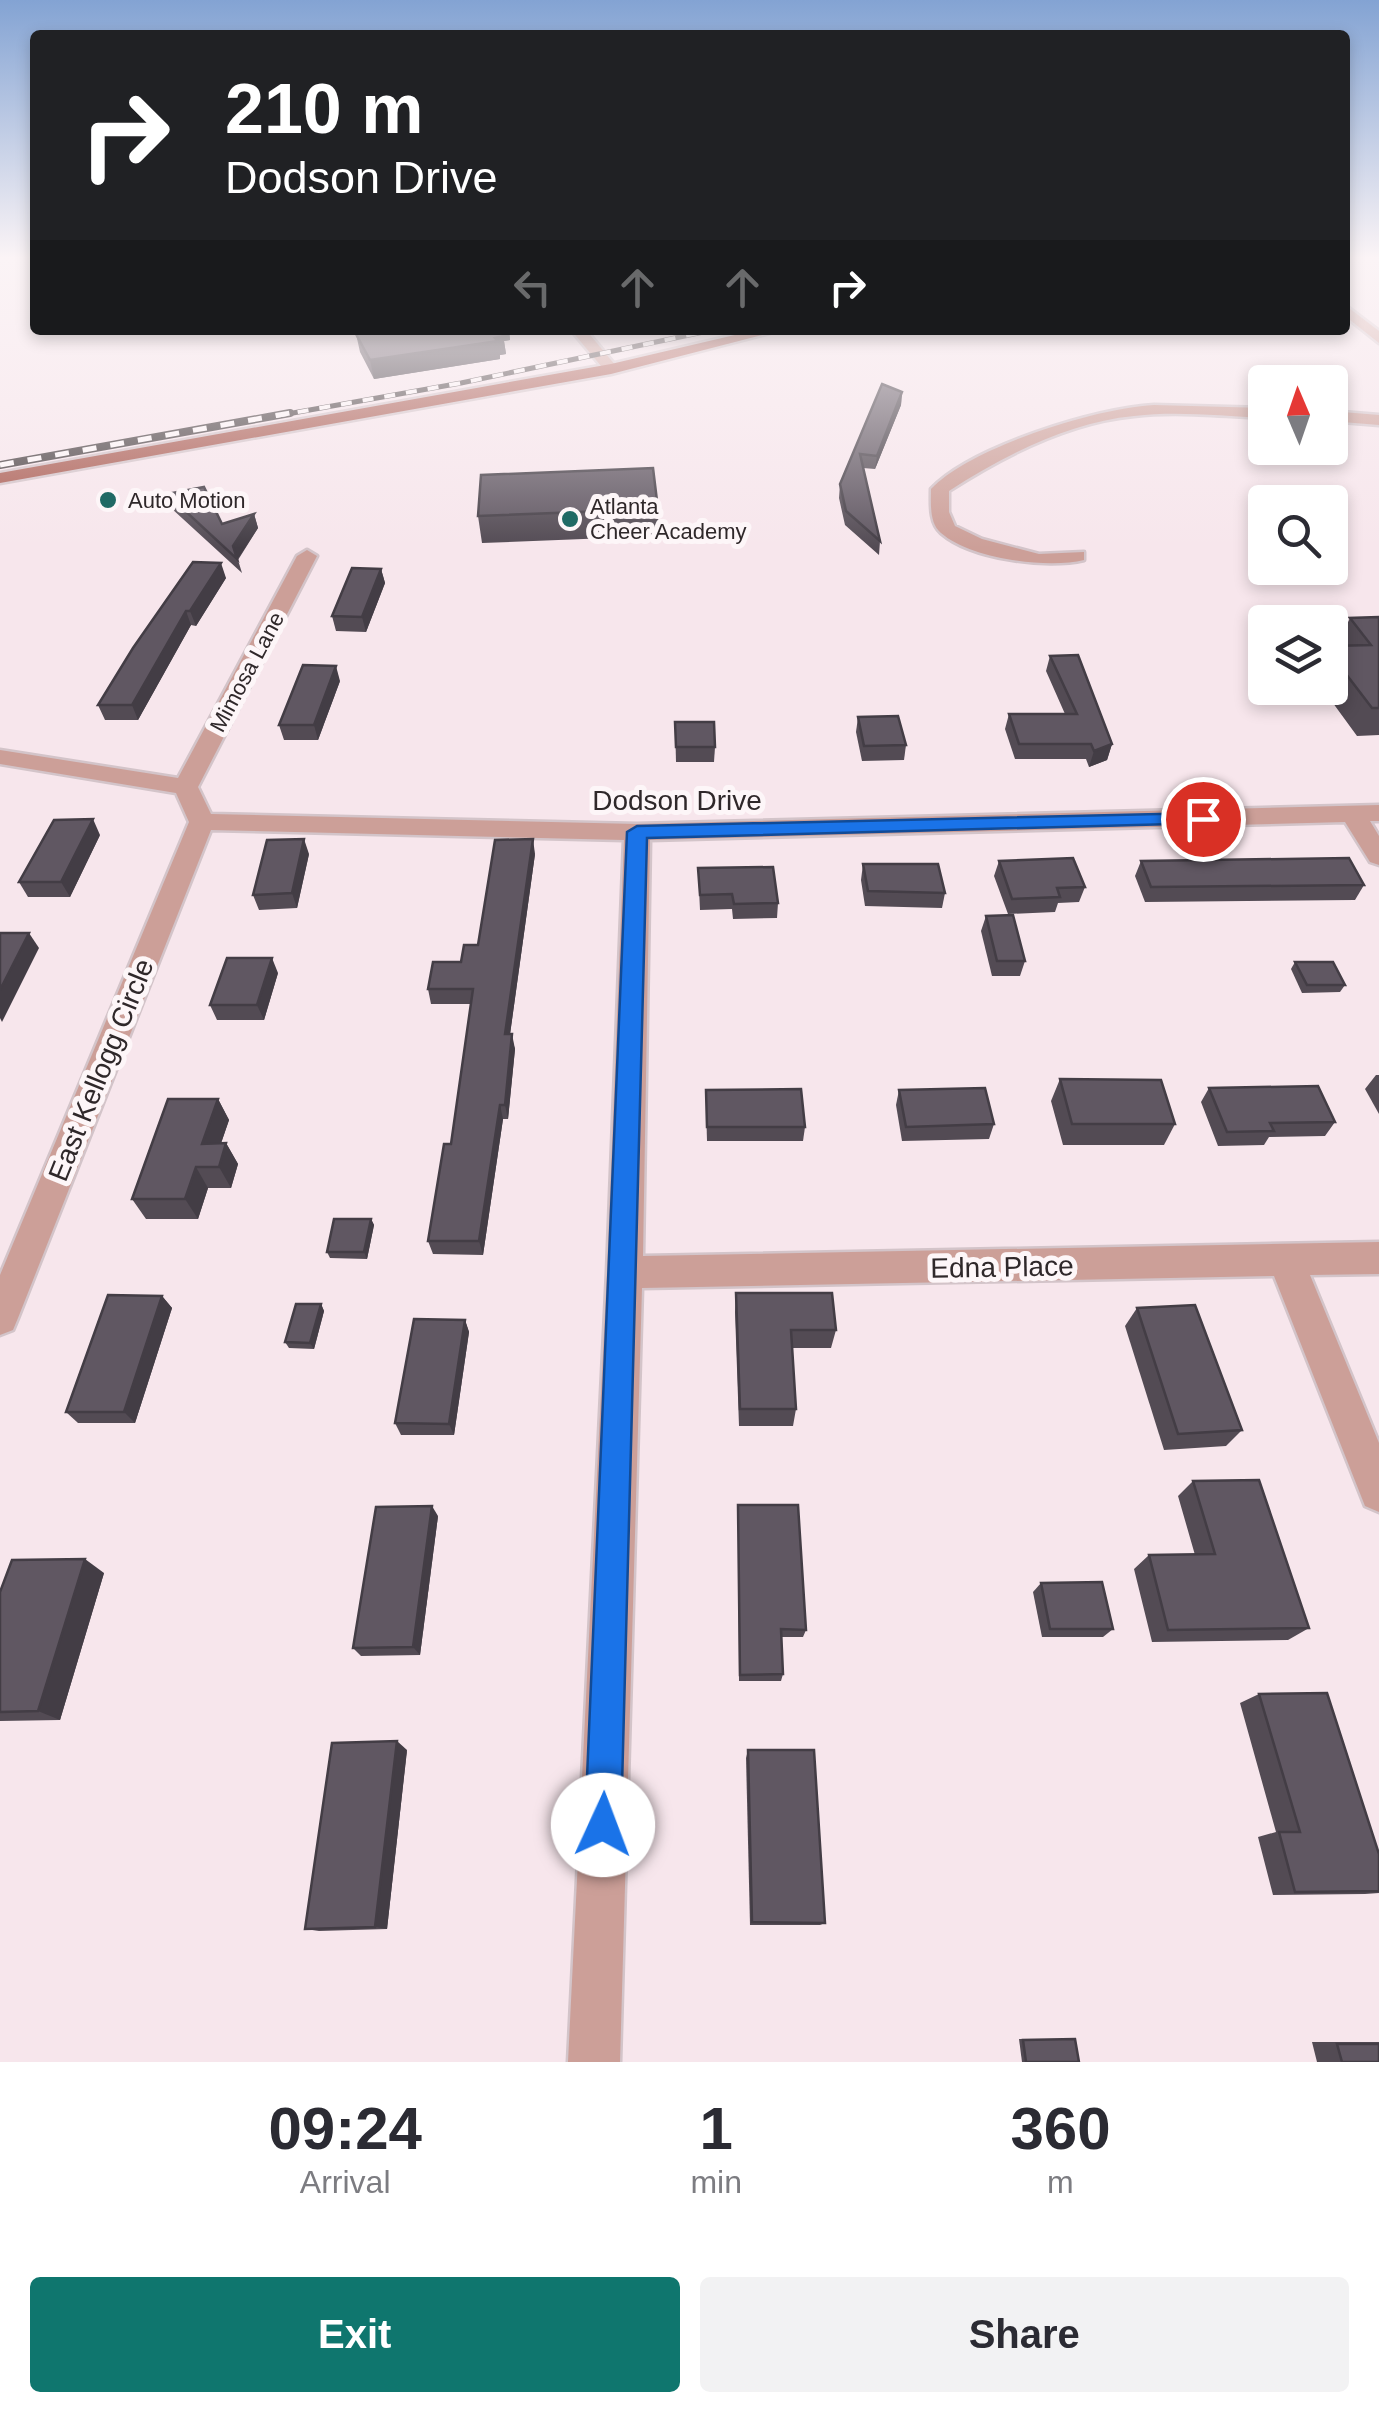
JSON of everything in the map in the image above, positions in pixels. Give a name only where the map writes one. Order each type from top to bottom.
[{"type":"main road","points":[[0,478],[664,356]]},
{"type":"street","points":[[600,356],[611,369]]},
{"type":"street","points":[[1076,556],[1040,560],[947,530],[940,512],[940,489],[970,468],[1096,418],[1136,412],[1248,413]]},
{"type":"street","points":[[1348,417],[1379,420]]},
{"type":"street","name":"Mimosa Lane","points":[[186,787],[308,556]]},
{"type":"street","points":[[0,756],[186,787],[202,822]]},
{"type":"street","name":"Dodson Drive","points":[[202,822],[637,832],[1379,813]]},
{"type":"street","points":[[1352,814],[1379,856]]},
{"type":"street","name":"East Kellogg Circle","points":[[0,1318],[202,822]]},
{"type":"street","points":[[594,2062],[625,1272],[637,832]]},
{"type":"street","name":"Edna Place","points":[[625,1272],[1287,1263],[1379,1258]]},
{"type":"street","points":[[1287,1263],[1379,1492]]},
{"type":"building","points":[[882,384],[902,392],[877,456],[860,454],[880,541],[846,511],[840,484]]},
{"type":"building","points":[[653,468],[658,509],[478,516],[481,475]]},
{"type":"building","points":[[204,487],[222,524],[254,514],[233,546],[237,559],[167,494]]},
{"type":"building","points":[[193,562],[221,563],[190,611],[186,611],[132,705],[98,705],[133,648]]},
{"type":"building","points":[[352,568],[381,569],[362,617],[332,616]]},
{"type":"building","points":[[1379,617],[1379,708],[1372,708],[1348,677],[1348,646],[1371,645],[1350,618]]},
{"type":"building","points":[[1078,655],[1112,744],[1094,751],[1091,744],[1019,744],[1009,714],[1077,714],[1050,656]]},
{"type":"building","points":[[303,665],[336,666],[314,725],[279,725]]},
{"type":"building","points":[[898,716],[906,745],[864,746],[858,717]]},
{"type":"building","points":[[675,722],[714,722],[715,747],[676,747]]},
{"type":"building","points":[[93,819],[61,882],[19,882],[54,820]]},
{"type":"building","points":[[304,839],[292,893],[253,895],[267,840]]},
{"type":"building","points":[[533,839],[505,1034],[512,1034],[505,1105],[500,1105],[479,1241],[428,1241],[444,1144],[451,1144],[473,989],[428,989],[433,962],[461,962],[464,945],[478,945],[495,840]]},
{"type":"building","points":[[1073,858],[1085,887],[1057,888],[1060,897],[1012,899],[999,861]]},
{"type":"building","points":[[1349,858],[1364,885],[1151,887],[1141,861]]},
{"type":"building","points":[[863,864],[938,864],[945,893],[868,891]]},
{"type":"building","points":[[773,867],[778,903],[734,904],[732,894],[700,895],[698,868]]},
{"type":"building","points":[[1013,915],[1025,961],[997,961],[986,916]]},
{"type":"building","points":[[0,933],[29,933],[0,990]]},
{"type":"building","points":[[227,958],[272,958],[257,1005],[210,1005]]},
{"type":"building","points":[[1295,962],[1333,962],[1345,985],[1307,985]]},
{"type":"building","points":[[1060,1079],[1161,1080],[1175,1124],[1072,1124]]},
{"type":"building","points":[[1318,1086],[1335,1122],[1270,1123],[1274,1131],[1227,1132],[1209,1088]]},
{"type":"building","points":[[985,1088],[994,1124],[906,1127],[899,1090]]},
{"type":"building","points":[[801,1089],[805,1127],[707,1127],[706,1090]]},
{"type":"building","points":[[168,1099],[218,1099],[202,1144],[226,1143],[219,1167],[196,1167],[185,1199],[132,1199]]},
{"type":"building","points":[[334,1219],[371,1219],[364,1252],[327,1252]]},
{"type":"building","points":[[736,1293],[832,1293],[836,1330],[791,1330],[796,1409],[740,1409]]},
{"type":"building","points":[[108,1295],[162,1296],[124,1412],[66,1412]]},
{"type":"building","points":[[296,1304],[321,1304],[310,1343],[285,1342]]},
{"type":"building","points":[[1195,1305],[1242,1430],[1178,1434],[1137,1308]]},
{"type":"building","points":[[414,1319],[465,1320],[449,1424],[395,1423]]},
{"type":"building","points":[[1259,1480],[1309,1628],[1168,1630],[1149,1555],[1215,1554],[1193,1481]]},
{"type":"building","points":[[738,1505],[798,1505],[806,1630],[781,1629],[783,1674],[740,1675]]},
{"type":"building","points":[[432,1506],[413,1647],[353,1648],[376,1507]]},
{"type":"building","points":[[85,1559],[38,1711],[0,1712],[0,1592],[12,1560]]},
{"type":"building","points":[[1102,1582],[1113,1629],[1050,1629],[1041,1583]]},
{"type":"building","points":[[1327,1693],[1379,1854],[1379,1891],[1295,1892],[1279,1832],[1300,1832],[1259,1694]]},
{"type":"building","points":[[397,1741],[375,1927],[305,1929],[332,1743]]},
{"type":"building","points":[[748,1750],[814,1750],[825,1923],[752,1922]]},
{"type":"building","points":[[1075,2039],[1079,2062],[1026,2062],[1023,2040]]},
{"type":"building","points":[[1337,2044],[1379,2044],[1379,2062],[1342,2062]]},
{"type":"railway","points":[[276,416],[588,356]]},
{"type":"railway","points":[[0,465],[290,413]]},
{"type":"place","name":"Auto Motion","points":[[108,500]]},
{"type":"place","name":"Atlanta Cheer Academy","points":[[570,519]]},
{"type":"route","points":[[603,1825],[625,1272],[637,832],[1203,819]]}]
